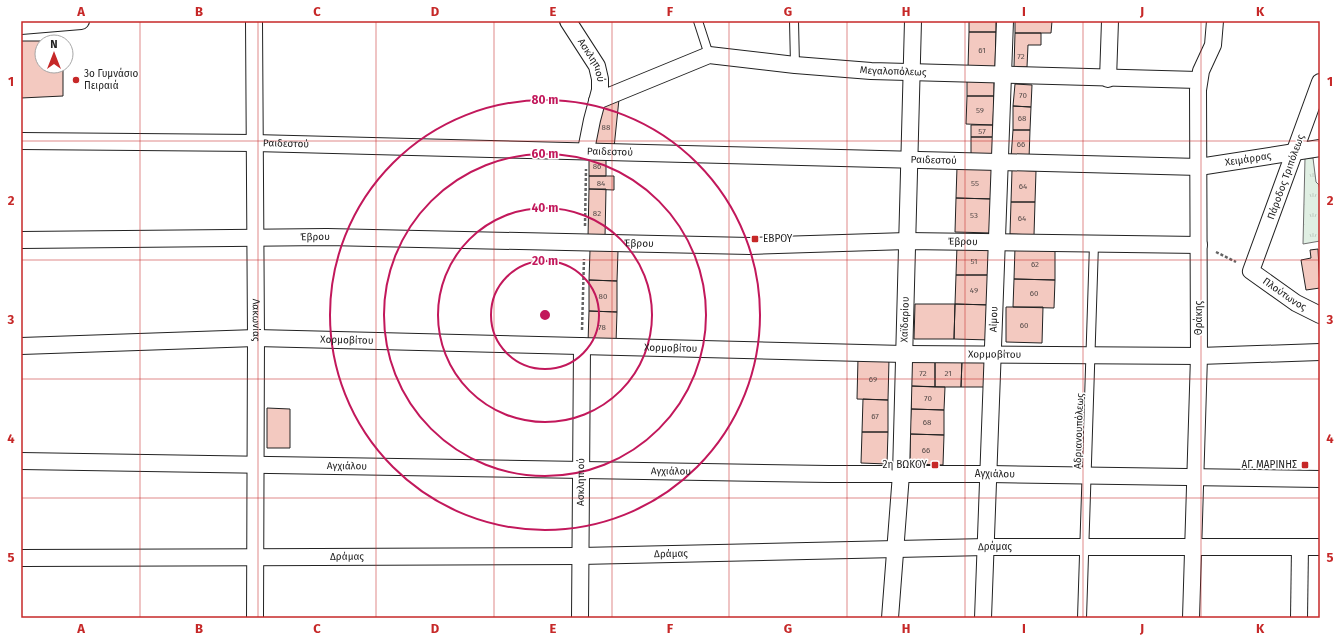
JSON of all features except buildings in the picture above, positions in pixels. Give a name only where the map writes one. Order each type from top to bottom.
[{"type":"street","points":[[21,26],[81,21]]},
{"type":"street","name":"Λακωνίας","points":[[254,21],[256,618]]},
{"type":"street","name":"Ασκληπιού","points":[[568,21],[596,66],[600,79],[600,90],[586,150]]},
{"type":"street","name":"Χαϊδαρίου","points":[[890,618],[901,474],[913,21]]},
{"type":"street","name":"Αίμου","points":[[984,618],[1005,21]]},
{"type":"street","points":[[1108,79],[1110,21]]},
{"type":"street","name":"Θράκης","points":[[1191,618],[1194,478],[1199,356],[1198,80],[1213,45],[1215,21]]},
{"type":"street","name":"Μεγαλοπόλεως","points":[[597,101],[709,55],[795,65],[911,73],[1198,80]]},
{"type":"street","name":"Πάροδος Τριπόλεως","points":[[1251,271],[1296,152],[1320,82]]},
{"type":"street","name":"Ραιδεστού","points":[[21,141],[254,143],[586,150],[1000,163],[1199,167]]},
{"type":"street","name":"Χειμάρρας","points":[[1199,167],[1320,148]]},
{"type":"street","name":"Έβρου","points":[[21,240],[335,237],[750,246],[907,241],[1199,245]]},
{"type":"street","name":"Πλούτωνος","points":[[1251,271],[1296,303],[1320,315]]},
{"type":"street","name":"Χορμοβίτου","points":[[21,346],[256,338],[904,354],[993,353],[1199,356],[1320,352]]},
{"type":"street","name":"Ασκληπιού","points":[[580,618],[582,346]]},
{"type":"street","name":"Αγχιάλου","points":[[21,461],[828,474],[989,474],[1320,479]]},
{"type":"street","name":"Δράμας","points":[[21,558],[580,556],[1084,546],[1320,547]]},
{"type":"street","points":[[1299,618],[1300,547]]},
{"type":"lane","points":[[698,21],[709,55]]},
{"type":"lane","points":[[794,21],[795,65]]},
{"type":"lane","name":"Αδριανουπόλεως","points":[[1082,618],[1094,244]]},
{"type":"path","points":[[1199,245],[1229,258],[1251,271]]},
{"type":"green space","points":[[1305,158],[1313,158],[1316,182],[1319,185],[1320,241],[1303,244]]},
{"type":"place","name":"3ο Γυμνάσιο Πειραιά","points":[[76,80]]},
{"type":"place","name":"ΕΒΡΟΥ","points":[[755,239]]},
{"type":"place","name":"2η ΒΩΚΟΥ","points":[[935,465]]},
{"type":"place","name":"ΑΓ. ΜΑΡΙΝΗΣ","points":[[1305,465]]}]
